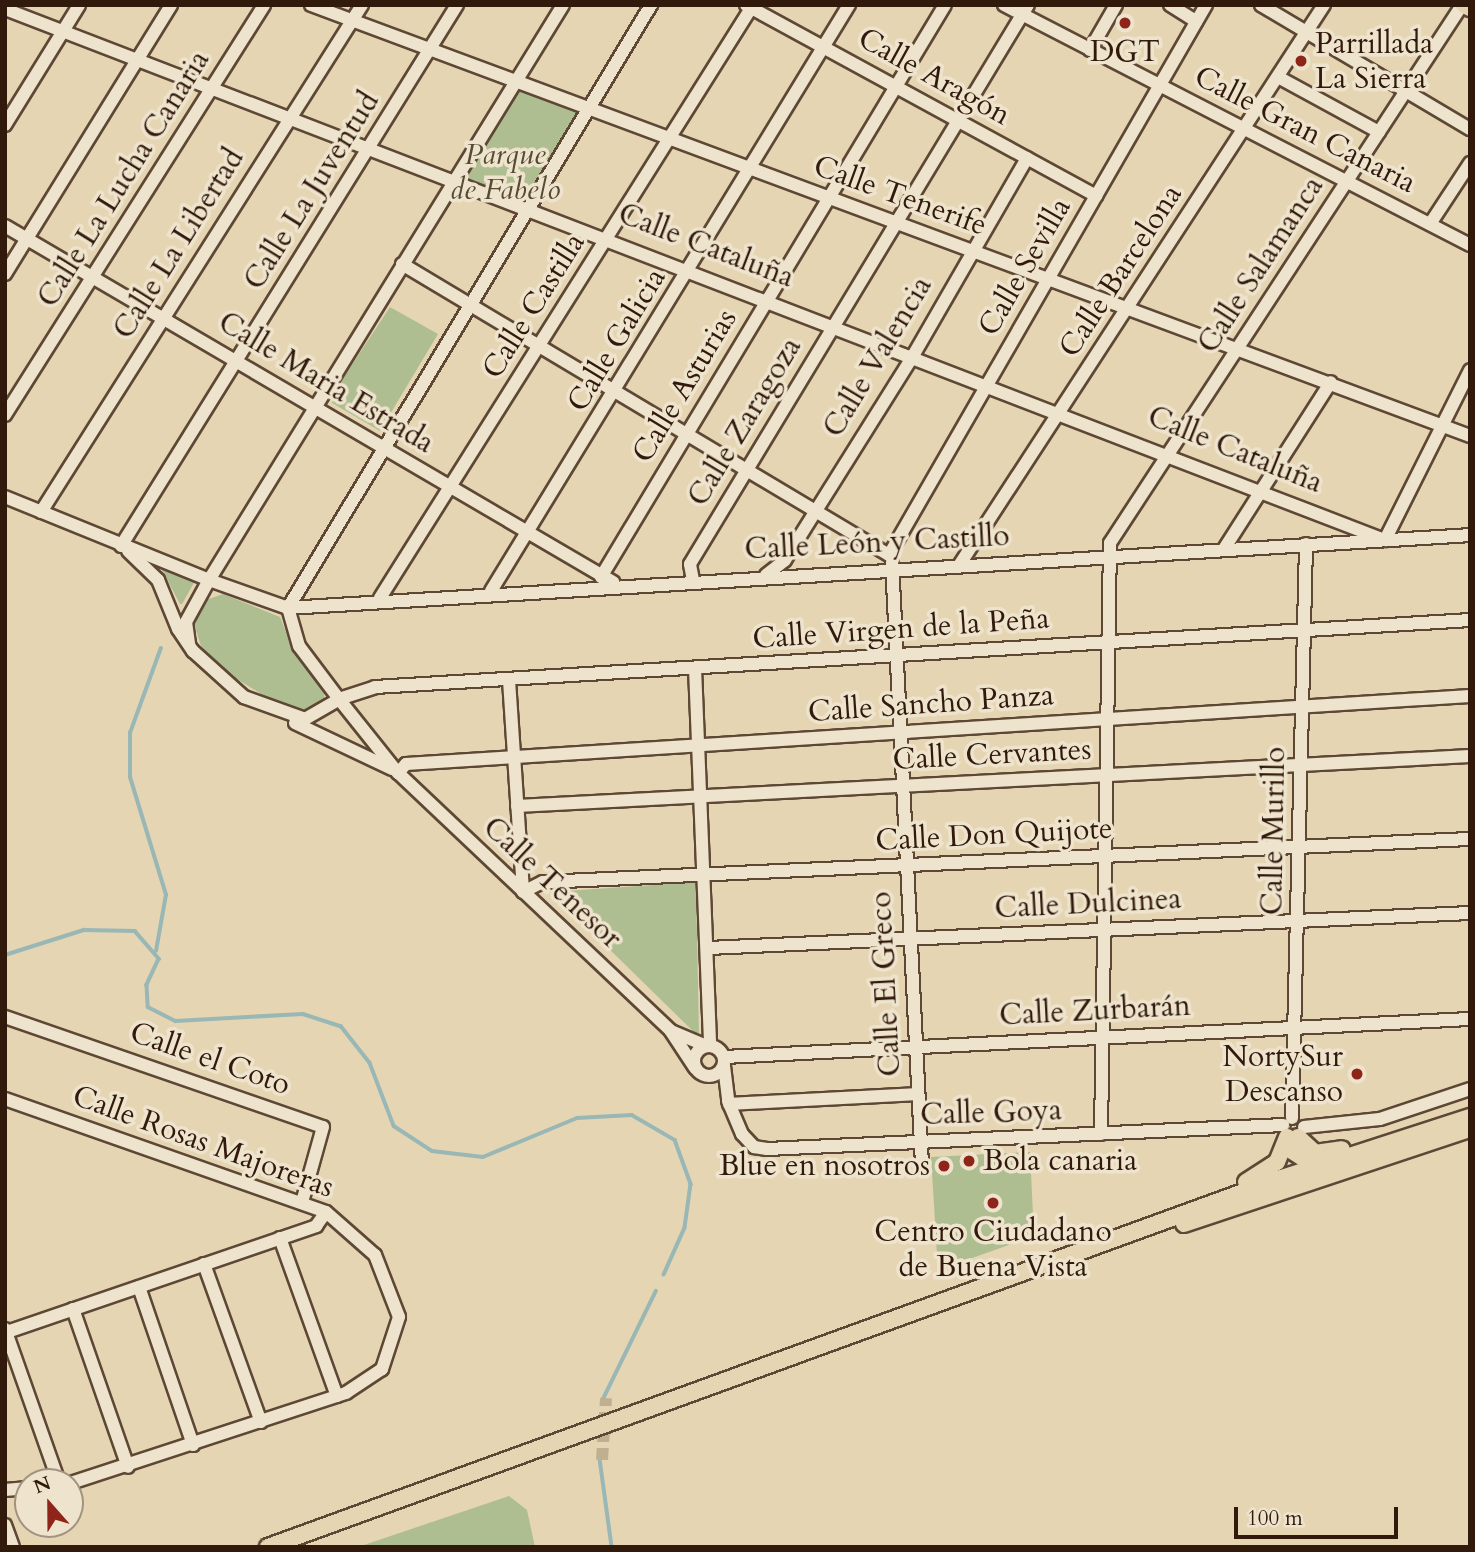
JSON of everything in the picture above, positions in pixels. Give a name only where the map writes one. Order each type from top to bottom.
[{"type":"main road","points":[[1463,5],[1470,8]]},
{"type":"main road","points":[[1192,1216],[1312,1167],[1470,1117]]},
{"type":"main road","points":[[268,1547],[1192,1216],[1470,1129]]},
{"type":"main road","points":[[1293,1133],[1305,1149],[1331,1153],[1419,1132]]},
{"type":"main road","points":[[1293,1133],[1312,1167],[1326,1170],[1437,1139]]},
{"type":"main road","points":[[1282,1178],[1293,1133]]},
{"type":"main road","points":[[1192,1216],[1262,1175],[1276,1162],[1293,1133]]},
{"type":"street","points":[[5,125],[79,5]]},
{"type":"street","points":[[5,274],[171,5]]},
{"type":"street","name":"Calle La Lucha Canaria","points":[[5,415],[213,90],[264,5]]},
{"type":"street","name":"Calle Tenerife","points":[[311,5],[428,51],[589,107],[1128,309],[1238,347],[1470,436]]},
{"type":"street","name":"Calle La Libertad","points":[[41,512],[362,5]]},
{"type":"street","name":"Calle La Juventud","points":[[121,546],[370,150],[457,5]]},
{"type":"street","points":[[189,644],[186,622],[209,580],[313,407],[563,5]]},
{"type":"street","points":[[5,497],[121,546],[288,608],[651,5]]},
{"type":"street","name":"Calle Galicia","points":[[491,592],[529,535],[849,5]]},
{"type":"street","name":"Calle Asturias","points":[[601,578],[945,5]]},
{"type":"street","name":"Calle Gran Canaria","points":[[1004,5],[1025,10],[1090,50],[1470,245]]},
{"type":"street","points":[[1090,50],[1116,5]]},
{"type":"street","points":[[1170,5],[1196,21]]},
{"type":"street","name":"Calle Sevilla","points":[[889,555],[1206,5]]},
{"type":"street","points":[[1261,5],[1305,34],[1470,130]]},
{"type":"street","name":"Calle Barcelona","points":[[960,564],[1324,5]]},
{"type":"street","name":"Calle Salamanca","points":[[1108,556],[1170,452],[1463,5]]},
{"type":"street","name":"Calle Aragón","points":[[750,6],[1096,196]]},
{"type":"street","name":"Calle Castilla","points":[[380,598],[541,346],[750,6]]},
{"type":"street","name":"Calle Cataluña","points":[[5,9],[1264,488],[1385,540]]},
{"type":"street","name":"Calle Zaragoza","points":[[693,580],[690,564],[1025,10]]},
{"type":"street","points":[[1278,77],[1379,132]]},
{"type":"street","name":"Calle Valencia","points":[[765,576],[785,560],[914,354],[971,250],[1027,158]]},
{"type":"street","points":[[1430,224],[1470,163]]},
{"type":"street","name":"Calle Maria Estrada","points":[[5,226],[384,447],[601,578],[620,584]]},
{"type":"street","points":[[402,264],[889,555],[894,568]]},
{"type":"street","points":[[1385,540],[1470,370]]},
{"type":"street","points":[[1224,549],[1331,382]]},
{"type":"street","points":[[5,387],[17,397]]},
{"type":"street","name":"Calle León y Castillo","points":[[288,608],[323,601],[1470,535]]},
{"type":"street","name":"Calle Murillo","points":[[1293,1133],[1306,544]]},
{"type":"street","points":[[121,546],[158,580],[189,644],[252,702]]},
{"type":"street","points":[[1101,1134],[1108,556]]},
{"type":"street","name":"Calle El Greco","points":[[894,568],[893,656],[922,1164]]},
{"type":"street","points":[[301,584],[307,595],[323,601]]},
{"type":"street","name":"Calle Tenesor","points":[[288,608],[299,646],[398,773],[670,1030],[698,1071]]},
{"type":"street","name":"Calle Virgen de la Peña","points":[[252,702],[305,719],[339,699],[365,689],[1470,620]]},
{"type":"street","points":[[695,668],[708,948],[708,1046],[696,1053],[698,1071]]},
{"type":"street","points":[[509,680],[523,892]]},
{"type":"street","points":[[365,689],[352,706],[377,745]]},
{"type":"street","name":"Calle Sancho Panza","points":[[398,773],[406,764],[1470,696]]},
{"type":"street","name":"Calle Tenesor","points":[[252,702],[398,773]]},
{"type":"street","name":"Calle Cervantes","points":[[517,806],[1470,756]]},
{"type":"street","name":"Calle Don Quijote","points":[[523,892],[543,882],[1470,839]]},
{"type":"street","name":"Calle Dulcinea","points":[[708,948],[1470,912]]},
{"type":"street","name":"Calle el Coto","points":[[5,1017],[323,1127],[302,1202]]},
{"type":"street","name":"Calle Zurbarán","points":[[698,1071],[716,1075],[724,1061],[916,1046],[1470,1019]]},
{"type":"street","name":"Calle Tenesor","points":[[670,1030],[708,1046],[724,1061]]},
{"type":"street","name":"Calle Goya","points":[[724,1061],[729,1103],[746,1140],[759,1148],[1101,1134],[1293,1133],[1380,1119],[1470,1089]]},
{"type":"street","name":"Calle Goya","points":[[698,1071],[729,1103]]},
{"type":"street","points":[[729,1103],[918,1094]]},
{"type":"street","name":"Calle Rosas Majoreras","points":[[5,1099],[326,1212],[374,1255],[399,1317],[382,1369],[337,1396],[128,1467],[84,1479]]},
{"type":"street","points":[[54,1468],[6,1330],[73,1310],[316,1226],[326,1212]]},
{"type":"street","points":[[280,1238],[337,1396]]},
{"type":"street","points":[[204,1264],[261,1422]]},
{"type":"street","points":[[139,1287],[193,1445]]},
{"type":"street","points":[[73,1310],[128,1467]]},
{"type":"street","points":[[5,1525],[13,1547]]},
{"type":"green space","name":"Parque de Fabelo","points":[[519,89],[577,111],[516,214],[458,189]]},
{"type":"green space","points":[[390,307],[438,334],[380,431],[332,403],[332,395]]},
{"type":"green space","points":[[161,568],[195,581],[182,604],[180,604]]},
{"type":"green space","points":[[223,594],[280,617],[292,647],[325,686],[324,701],[307,713],[284,708],[224,671],[201,646],[194,624],[206,600]]},
{"type":"green space","points":[[696,882],[699,1037],[551,892]]},
{"type":"green space","points":[[1030,1152],[1034,1236],[938,1270],[931,1157]]},
{"type":"green space","points":[[509,1496],[527,1510],[535,1547],[358,1547]]},
{"type":"waterway","points":[[156,951],[166,895],[130,777],[130,733],[161,648]]},
{"type":"waterway","points":[[5,955],[84,930],[135,931],[159,959],[147,985],[148,1007],[176,1021],[303,1014],[341,1026],[370,1063],[394,1126],[432,1151],[483,1157],[577,1118],[632,1115],[675,1140],[691,1184],[685,1228],[664,1275]]},
{"type":"waterway","points":[[603,1399],[656,1291]]},
{"type":"waterway","points":[[600,1459],[612,1547]]},
{"type":"tunnel","points":[[602,1460],[606,1398]]},
{"type":"place","name":"DGT","points":[[1125,23]]},
{"type":"place","name":"Parrillada La Sierra","points":[[1301,61]]},
{"type":"place","name":"NortySur Descanso","points":[[1357,1074]]},
{"type":"place","name":"Bola canaria","points":[[969,1161]]},
{"type":"place","name":"Blue en nosotros","points":[[944,1166]]},
{"type":"place","name":"Centro Ciudadano de Buena Vista","points":[[993,1203]]}]
